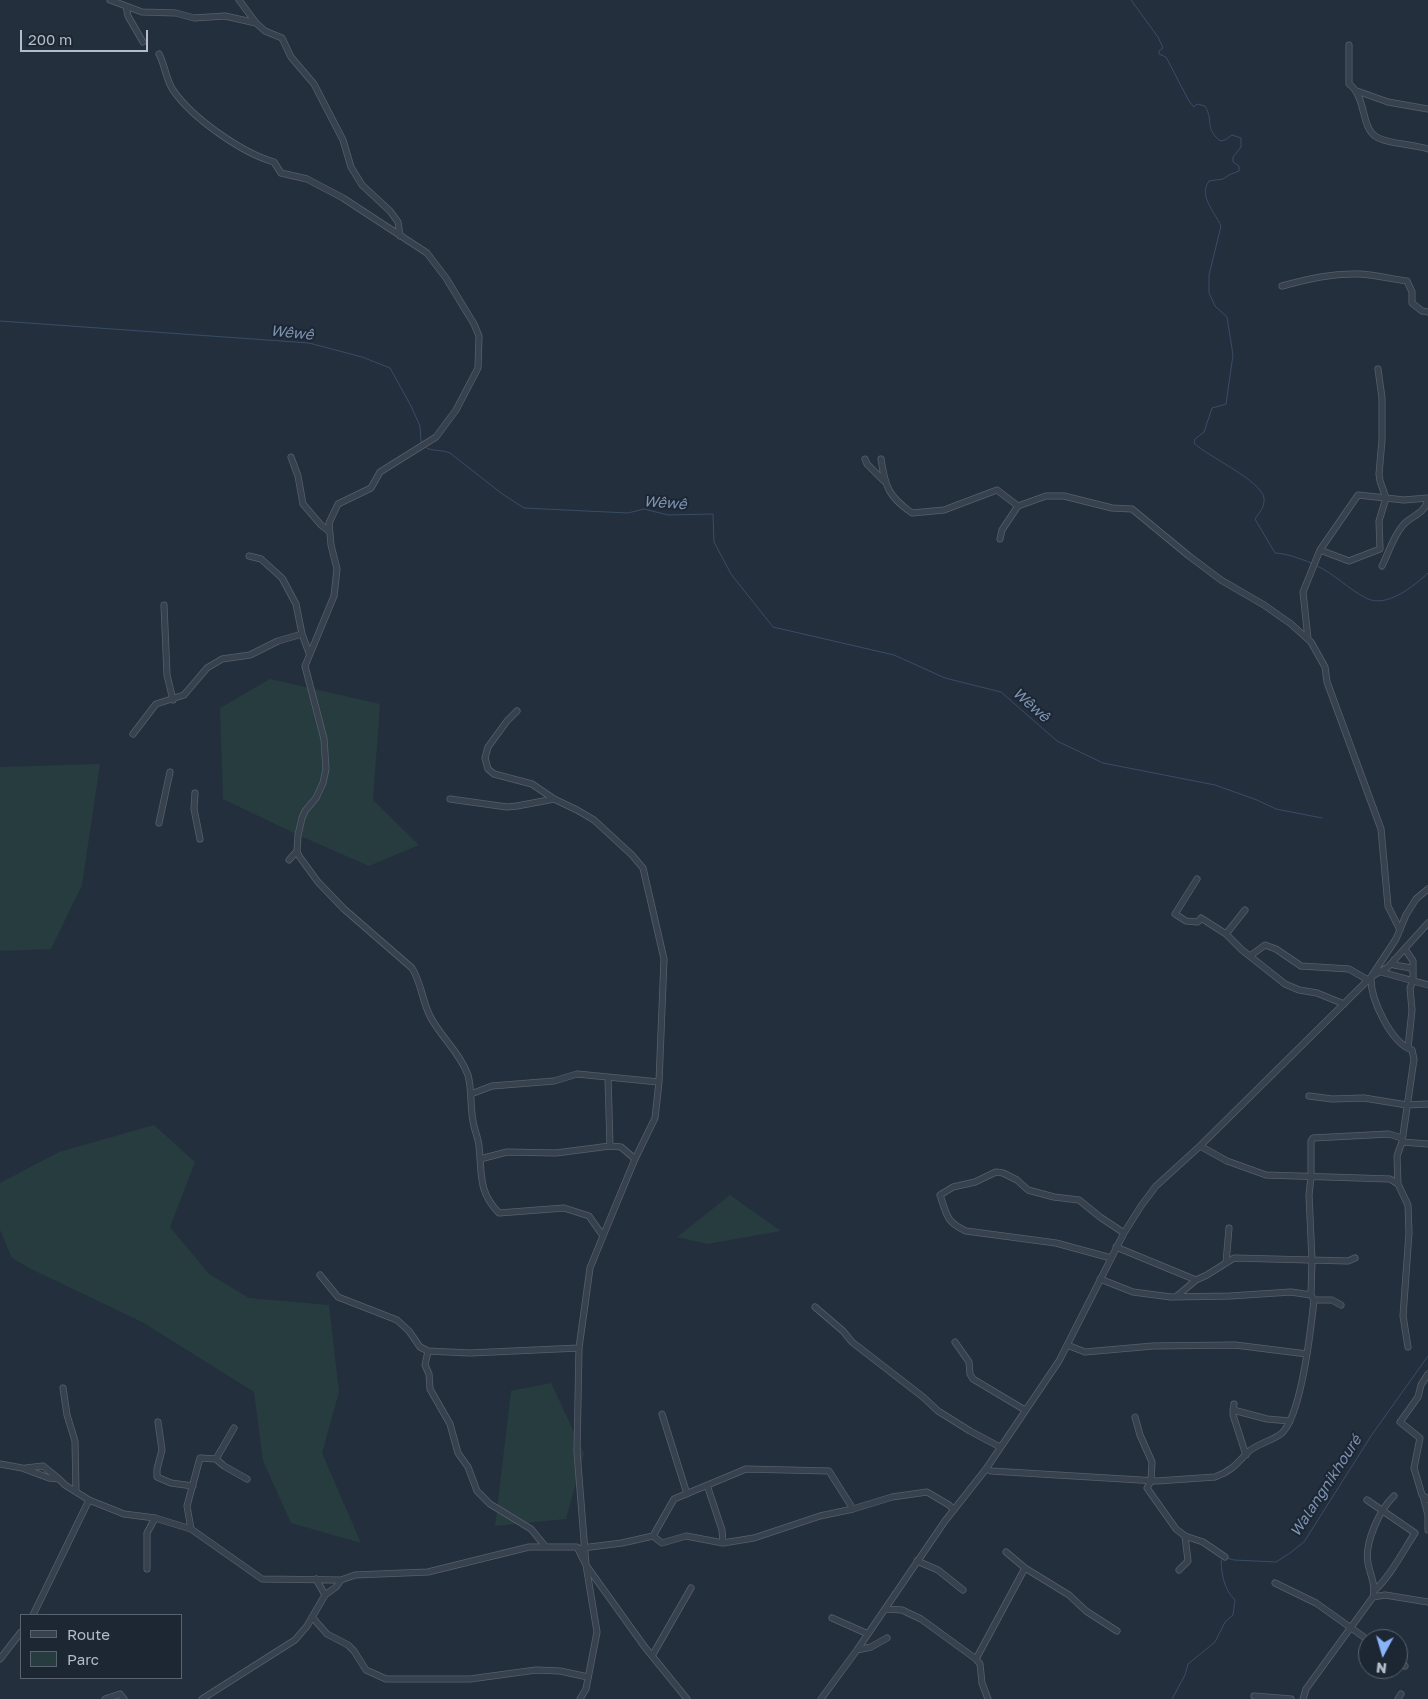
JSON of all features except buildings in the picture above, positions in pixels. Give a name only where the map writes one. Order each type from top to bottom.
[{"type":"street","points":[[110,0],[142,12],[176,13],[194,18],[225,16],[256,23]]},
{"type":"street","points":[[239,0],[256,23],[265,31],[282,38],[291,57],[314,84],[343,140],[351,167],[362,185],[390,211],[398,222],[400,236]]},
{"type":"street","points":[[126,6],[128,16],[143,42]]},
{"type":"street","points":[[1349,45],[1348,84],[1357,92],[1388,102],[1428,110]]},
{"type":"street","points":[[158,54],[172,90],[210,128],[257,157],[274,162],[281,173],[307,179],[343,198],[427,253],[446,278],[474,324],[479,336],[478,368],[456,410],[436,437],[380,472],[372,488],[338,504],[329,523],[330,545],[337,569],[336,584],[331,605],[305,666],[324,739],[326,769],[316,798],[305,811],[302,818],[297,851],[318,882],[344,909],[412,968],[418,977],[430,1017],[462,1062],[468,1077],[473,1122],[479,1141],[480,1178],[491,1205],[499,1213],[564,1208],[589,1216],[603,1236]]},
{"type":"street","points":[[1357,92],[1369,127],[1374,135],[1391,142],[1416,145],[1428,149]]},
{"type":"street","points":[[1282,286],[1331,275],[1362,274],[1407,281],[1412,292],[1412,303],[1422,311],[1428,312]]},
{"type":"street","points":[[1320,550],[1349,561],[1380,549],[1379,522],[1386,498],[1379,474],[1382,440],[1382,398],[1378,369]]},
{"type":"street","points":[[291,457],[298,476],[303,504],[321,525],[329,531]]},
{"type":"street","points":[[865,458],[867,464],[884,481]]},
{"type":"street","points":[[881,460],[884,481],[889,492],[898,504],[912,513],[944,510],[997,490],[1018,506]]},
{"type":"street","points":[[1308,639],[1303,592],[1320,550],[1358,494],[1404,500],[1428,499],[1424,510],[1404,524],[1395,536],[1382,566]]},
{"type":"street","points":[[1000,539],[1002,530],[1018,506],[1046,496],[1064,496],[1112,508],[1132,509],[1221,580],[1264,605],[1308,639],[1325,667],[1327,682],[1381,828],[1388,906],[1400,930]]},
{"type":"street","points":[[249,556],[261,559],[282,578],[296,604],[302,634],[309,653]]},
{"type":"street","points":[[164,605],[167,675],[173,700]]},
{"type":"street","points":[[133,734],[156,704],[184,695],[207,668],[222,659],[250,654],[278,641],[302,634]]},
{"type":"street","points":[[517,711],[488,746],[486,765],[494,774],[532,784],[554,800],[594,820],[622,845],[643,868],[664,959],[659,1082],[655,1118],[635,1159],[590,1268],[580,1348],[577,1452],[586,1565],[597,1632],[586,1689],[580,1699]]},
{"type":"street","points":[[159,823],[170,772]]},
{"type":"street","points":[[195,793],[194,809],[200,839]]},
{"type":"street","points":[[450,799],[508,807],[554,800]]},
{"type":"street","points":[[289,860],[297,851]]},
{"type":"street","points":[[1197,880],[1176,914],[1191,922],[1198,922],[1201,918],[1226,934],[1285,984],[1299,990],[1317,993],[1344,1004]]},
{"type":"street","points":[[821,1699],[858,1650],[917,1561],[986,1469],[1059,1361],[1116,1247],[1156,1186],[1200,1146],[1370,978],[1396,939],[1416,899],[1428,889]]},
{"type":"street","points":[[1226,934],[1245,910]]},
{"type":"street","points":[[1370,978],[1381,972],[1394,960],[1428,923]]},
{"type":"street","points":[[1250,956],[1265,945],[1276,949],[1301,966],[1349,969],[1370,978]]},
{"type":"street","points":[[1405,949],[1413,962],[1413,981],[1410,988],[1412,1010],[1408,1048]]},
{"type":"street","points":[[1394,960],[1394,965],[1411,968],[1413,971]]},
{"type":"street","points":[[1381,972],[1428,985]]},
{"type":"street","points":[[1370,978],[1377,1009],[1394,1035],[1412,1050],[1414,1059],[1402,1140],[1396,1156],[1398,1184],[1408,1205],[1409,1233],[1403,1316],[1404,1334],[1408,1347]]},
{"type":"street","points":[[471,1094],[492,1086],[554,1081],[577,1074],[659,1082]]},
{"type":"street","points":[[608,1077],[610,1146]]},
{"type":"street","points":[[1309,1096],[1332,1099],[1364,1098],[1407,1105],[1428,1104]]},
{"type":"street","points":[[986,1469],[991,1471],[1154,1481],[1215,1476],[1224,1474],[1249,1452],[1282,1433],[1295,1409],[1307,1354],[1312,1298],[1309,1196],[1311,1141],[1313,1138],[1389,1134],[1402,1140],[1428,1144]]},
{"type":"street","points":[[480,1159],[507,1152],[556,1153],[610,1146],[621,1147],[635,1159]]},
{"type":"street","points":[[1200,1146],[1227,1161],[1266,1175],[1390,1179],[1398,1184]]},
{"type":"street","points":[[1111,1258],[1056,1243],[966,1232],[954,1226],[950,1221],[940,1195],[953,1187],[975,1182],[996,1172],[1003,1173],[1017,1180],[1028,1190],[1054,1197],[1079,1200],[1124,1234]]},
{"type":"street","points":[[1226,1264],[1228,1228]]},
{"type":"street","points":[[1116,1247],[1196,1280]]},
{"type":"street","points":[[1177,1296],[1196,1280],[1234,1258],[1348,1261],[1355,1258]]},
{"type":"street","points":[[320,1275],[338,1296],[397,1320],[409,1331],[420,1347],[428,1352],[470,1353],[580,1348]]},
{"type":"street","points":[[1100,1279],[1133,1292],[1177,1296],[1230,1296],[1291,1292],[1312,1298],[1332,1300],[1341,1305]]},
{"type":"street","points":[[815,1307],[843,1331],[852,1342],[938,1411],[1000,1447]]},
{"type":"street","points":[[955,1342],[969,1362],[970,1374],[973,1378],[1025,1410]]},
{"type":"street","points":[[1067,1345],[1085,1352],[1153,1346],[1235,1345],[1307,1354]]},
{"type":"street","points":[[428,1352],[425,1365],[429,1374],[430,1389],[450,1424],[458,1453],[468,1467],[477,1491],[490,1504],[531,1529],[545,1546]]},
{"type":"street","points":[[1428,1374],[1421,1385],[1418,1398],[1400,1422],[1420,1438],[1414,1468],[1425,1497],[1428,1530]]},
{"type":"street","points":[[63,1388],[67,1415],[75,1440],[76,1492]]},
{"type":"street","points":[[1246,1455],[1233,1415],[1234,1407],[1267,1419],[1290,1421]]},
{"type":"street","points":[[662,1414],[687,1494]]},
{"type":"street","points":[[1135,1417],[1140,1435],[1152,1462],[1154,1481]]},
{"type":"street","points":[[158,1422],[162,1450],[157,1477],[172,1483],[192,1486]]},
{"type":"street","points":[[216,1460],[234,1428]]},
{"type":"street","points":[[191,1528],[187,1506],[200,1458],[216,1460],[247,1479]]},
{"type":"street","points":[[0,1464],[22,1468],[48,1478],[60,1479],[65,1485],[89,1500],[124,1514],[154,1518],[191,1528],[262,1579],[342,1580],[355,1575],[428,1572],[520,1549],[545,1546],[586,1548],[653,1536],[662,1543],[686,1536],[723,1543],[754,1538],[820,1516],[892,1498],[927,1492],[954,1510]]},
{"type":"street","points":[[653,1536],[674,1499],[746,1470],[829,1471],[853,1509]]},
{"type":"street","points":[[1154,1481],[1147,1488],[1176,1529],[1185,1536],[1203,1542],[1225,1557]]},
{"type":"street","points":[[707,1486],[722,1530],[723,1543]]},
{"type":"street","points":[[1374,1594],[1366,1550],[1375,1527],[1388,1502],[1394,1496]]},
{"type":"street","points":[[34,1614],[89,1500]]},
{"type":"street","points":[[1310,1699],[1304,1696],[1306,1690],[1386,1580],[1416,1533],[1368,1500]]},
{"type":"street","points":[[147,1569],[147,1533],[154,1518]]},
{"type":"street","points":[[1179,1570],[1188,1561],[1185,1536]]},
{"type":"street","points":[[577,1547],[586,1565],[652,1656],[687,1699]]},
{"type":"street","points":[[1006,1552],[1025,1568],[1069,1595],[1086,1611],[1117,1631]]},
{"type":"street","points":[[917,1561],[938,1570],[963,1590]]},
{"type":"street","points":[[976,1659],[1025,1568]]},
{"type":"street","points":[[316,1579],[326,1595]]},
{"type":"street","points":[[202,1699],[295,1640],[326,1595],[342,1580]]},
{"type":"street","points":[[1275,1583],[1316,1604],[1358,1634]]},
{"type":"street","points":[[652,1656],[691,1588]]},
{"type":"street","points":[[1374,1594],[1428,1602]]},
{"type":"street","points":[[885,1609],[902,1610],[921,1618],[976,1659],[980,1664],[982,1683],[988,1699]]},
{"type":"street","points":[[312,1617],[327,1634],[348,1645],[366,1670],[386,1679],[470,1679],[536,1670],[560,1671],[588,1678]]},
{"type":"street","points":[[832,1618],[868,1634]]},
{"type":"street","points":[[0,1659],[20,1633]]},
{"type":"street","points":[[858,1650],[871,1647],[887,1638]]},
{"type":"street","points":[[105,1699],[120,1694],[124,1699]]},
{"type":"street","points":[[1254,1696],[1291,1699]]},
{"type":"green space","points":[[270,679],[380,704],[373,800],[419,845],[369,866],[223,799],[220,708]]},
{"type":"green space","points":[[100,764],[82,885],[51,949],[0,951],[0,767]]},
{"type":"green space","points":[[154,1125],[195,1162],[170,1227],[209,1274],[249,1298],[329,1305],[339,1392],[322,1453],[361,1543],[291,1523],[263,1461],[254,1392],[142,1322],[12,1258],[0,1230],[0,1183],[59,1152]]},
{"type":"green space","points":[[730,1195],[781,1231],[707,1244],[677,1237]]},
{"type":"green space","points":[[551,1383],[584,1453],[566,1519],[495,1526],[511,1391]]},
{"type":"waterway","name":"Walangnikhouré","points":[[1131,0],[1158,37],[1163,48],[1159,51],[1159,54],[1166,57],[1189,101],[1194,107],[1197,104],[1205,106],[1208,111],[1212,132],[1215,136],[1220,141],[1232,135],[1241,138],[1241,147],[1233,157],[1233,162],[1239,166],[1239,171],[1223,179],[1209,181],[1205,192],[1206,198],[1221,226],[1209,275],[1209,293],[1215,306],[1227,317],[1233,355],[1226,404],[1212,408],[1204,432],[1195,439],[1194,443],[1244,476],[1261,491],[1264,504],[1255,519],[1275,553],[1293,556],[1311,563]]},
{"type":"waterway","name":"Wêwê","points":[[0,321],[309,343],[362,357],[390,368],[420,426],[421,442]]},
{"type":"waterway","name":"Wêwê","points":[[425,447],[450,453],[501,493],[524,508],[628,513],[644,509],[668,515],[713,514],[714,542],[731,574],[773,627],[894,655],[945,678],[1001,692],[1057,741],[1103,763],[1215,785],[1276,809],[1322,818]]},
{"type":"waterway","name":"Walangnikhouré","points":[[1317,566],[1359,594],[1374,601],[1382,601],[1408,590],[1428,573]]},
{"type":"waterway","name":"Walangnikhouré","points":[[1227,1558],[1276,1562],[1304,1542],[1371,1436],[1428,1356]]},
{"type":"waterway","name":"Walangnikhouré","points":[[1172,1699],[1185,1675],[1188,1664],[1215,1642],[1225,1622],[1233,1615],[1235,1600],[1224,1582],[1221,1561],[1224,1558]]}]
